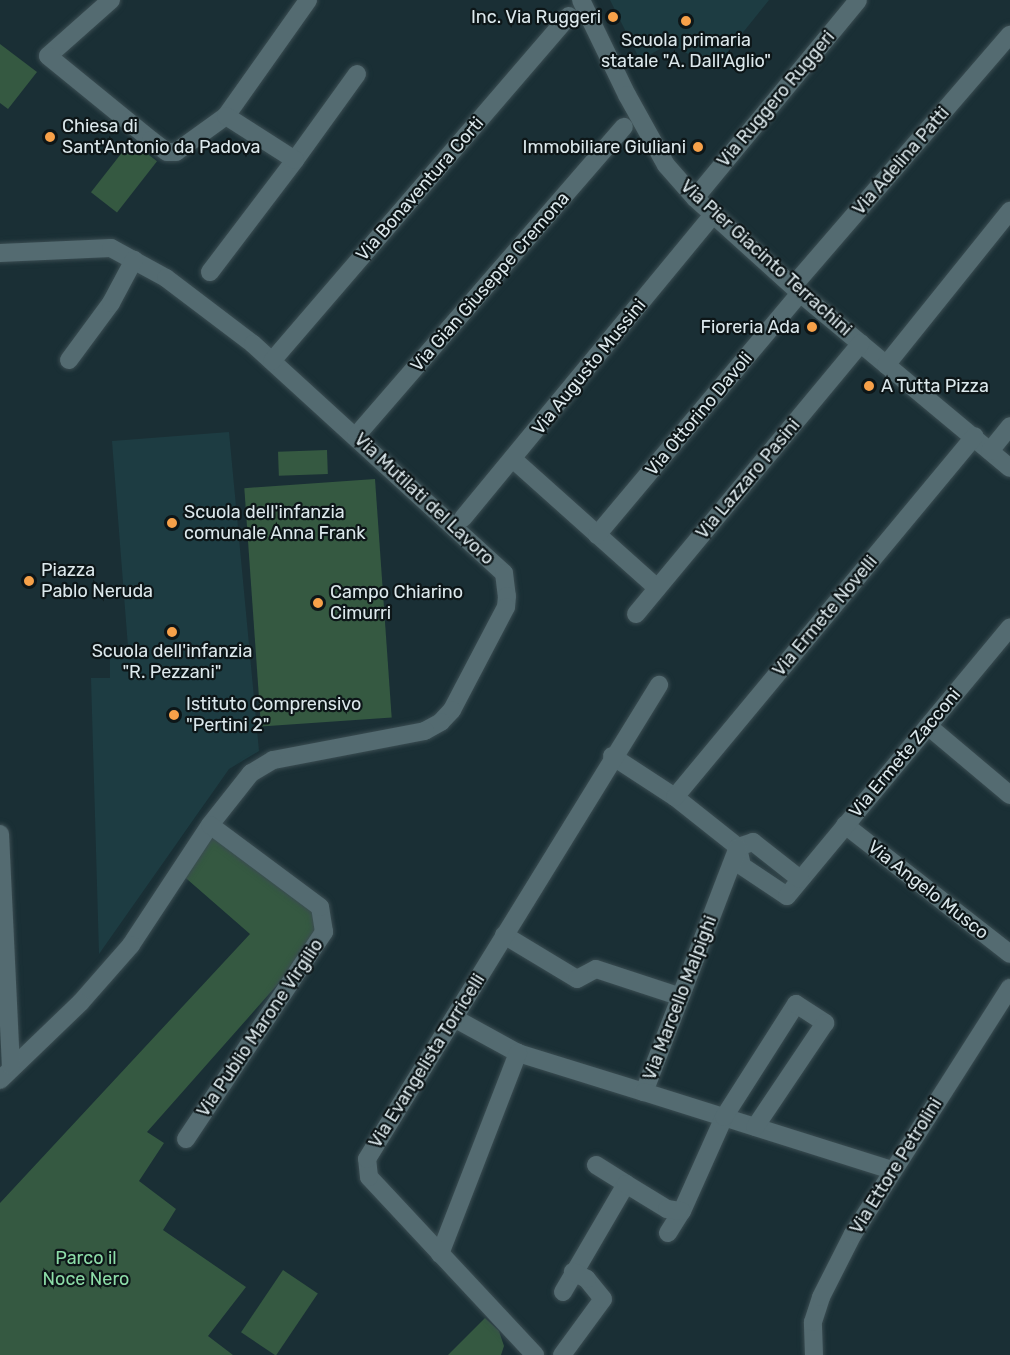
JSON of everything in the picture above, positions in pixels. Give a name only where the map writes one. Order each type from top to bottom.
[{"type":"street","points":[[111,0],[48,56],[167,152],[185,149],[226,116],[308,0]]},
{"type":"street","name":"Via Pier Giacinto Terrachini","points":[[581,0],[660,154],[694,198],[796,290],[975,436],[1010,468]]},
{"type":"street","name":"Via Ruggero Ruggeri","points":[[694,198],[858,0]]},
{"type":"street","name":"Via Bonaventura Corti","points":[[272,361],[569,16]]},
{"type":"street","name":"Via Adelina Patti","points":[[796,290],[1010,35]]},
{"type":"street","points":[[210,272],[357,74]]},
{"type":"street","points":[[226,116],[295,160]]},
{"type":"street","name":"Via Gian Giuseppe Cremona","points":[[356,436],[624,127]]},
{"type":"street","points":[[886,364],[1010,211]]},
{"type":"street","name":"Via Augusto Mussini","points":[[463,518],[514,460],[713,215]]},
{"type":"street","name":"Via Mutilati del Lavoro","points":[[0,253],[111,248],[166,278],[272,361],[504,573],[506,607],[452,710],[441,722],[425,731],[262,764],[210,825],[130,945],[80,1003],[5,1073]]},
{"type":"street","points":[[69,360],[111,303],[134,261]]},
{"type":"street","name":"Via Ottorino Davoli","points":[[597,535],[796,290]]},
{"type":"street","name":"Via Lazzaro Pasini","points":[[636,614],[861,344]]},
{"type":"street","points":[[990,451],[1010,426]]},
{"type":"street","name":"Via Ermete Novelli","points":[[675,797],[975,436]]},
{"type":"street","points":[[514,460],[657,588]]},
{"type":"street","name":"Via Ermete Zacconi","points":[[738,847],[753,842],[800,879],[1009,631]]},
{"type":"street","name":"Via Evangelista Torricelli","points":[[535,1355],[517,1348],[440,1254],[369,1177],[367,1159],[612,756],[659,685]]},
{"type":"street","points":[[928,726],[1010,795]]},
{"type":"street","points":[[612,756],[675,797],[738,847]]},
{"type":"street","name":"Via Publio Marone Virgilio","points":[[186,1139],[324,932],[320,907],[210,825]]},
{"type":"street","name":"Via Angelo Musco","points":[[845,825],[1010,954]]},
{"type":"street","points":[[0,834],[5,1073]]},
{"type":"street","name":"Via Marcello Malpighi","points":[[454,1018],[518,1053],[644,1092],[738,847]]},
{"type":"street","points":[[504,935],[578,979],[596,969],[681,998]]},
{"type":"street","name":"Via Ettore Petrolini","points":[[814,1355],[813,1322],[821,1297],[892,1170],[1010,988]]},
{"type":"street","points":[[668,1233],[682,1211],[724,1117],[796,1004],[825,1023],[755,1127]]},
{"type":"street","points":[[440,1254],[518,1053]]},
{"type":"street","points":[[644,1092],[892,1170]]},
{"type":"street","points":[[596,1165],[667,1209],[682,1211]]},
{"type":"street","points":[[563,1292],[626,1184]]},
{"type":"street","points":[[562,1355],[603,1299],[587,1279],[573,1272]]},
{"type":"shaded area","name":"Scuola primaria statale \"A. Dall'Aglio\"","points":[[610,0],[769,0],[713,70],[671,43],[640,60]]},
{"type":"shaded area","name":"Istituto Comprensivo \"Pertini 2\"","points":[[229,432],[259,751],[229,769],[99,954],[91,678],[110,678],[110,648],[128,647],[112,441]]},
{"type":"green space","points":[[0,44],[37,72],[8,109],[0,103]]},
{"type":"green space","points":[[131,141],[157,161],[117,213],[91,192]]},
{"type":"green space","points":[[327,450],[328,474],[279,476],[278,452]]},
{"type":"green space","name":"Campo Chiarino Cimurri","points":[[375,479],[392,717],[261,727],[244,488]]},
{"type":"green space","name":"Parco il Noce Nero","points":[[210,825],[320,907],[324,932],[147,1132],[164,1143],[139,1181],[176,1209],[163,1230],[246,1287],[208,1336],[233,1355],[0,1355],[0,1203],[250,934],[180,873]]},
{"type":"green space","points":[[283,1270],[318,1293],[276,1355],[241,1332]]},
{"type":"green space","points":[[485,1318],[499,1331],[504,1346],[501,1355],[448,1355]]},
{"type":"place","name":"Inc. Via Ruggeri","points":[[613,17]]},
{"type":"place","name":"Scuola primaria statale \"A. Dall'Aglio\"","points":[[686,21]]},
{"type":"place","name":"Chiesa di Sant'Antonio da Padova","points":[[50,137]]},
{"type":"place","name":"Immobiliare Giuliani","points":[[698,147]]},
{"type":"place","name":"Fioreria Ada","points":[[812,327]]},
{"type":"place","name":"A Tutta Pizza","points":[[869,386]]},
{"type":"place","name":"Scuola dell'infanzia comunale Anna Frank","points":[[172,523]]},
{"type":"place","name":"Piazza Pablo Neruda","points":[[29,581]]},
{"type":"place","name":"Campo Chiarino Cimurri","points":[[318,603]]},
{"type":"place","name":"Scuola dell'infanzia \"R. Pezzani\"","points":[[172,632]]},
{"type":"place","name":"Istituto Comprensivo \"Pertini 2\"","points":[[174,715]]}]
